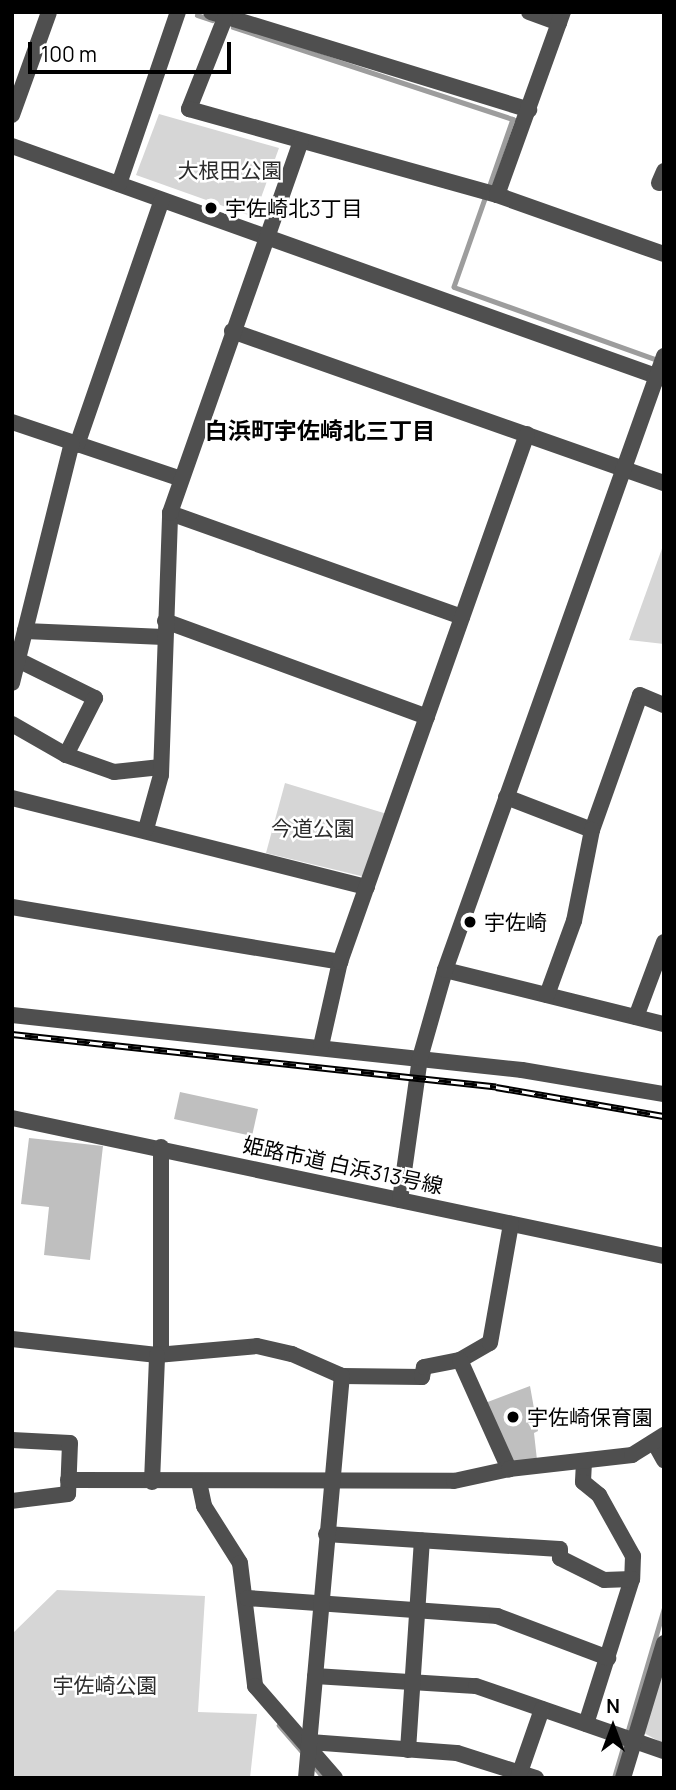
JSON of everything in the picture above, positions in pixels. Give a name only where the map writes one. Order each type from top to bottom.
[{"type":"street","points":[[12,115],[18,79],[49,12]]},
{"type":"street","points":[[118,184],[178,12]]},
{"type":"street","points":[[497,195],[561,18],[529,12]]},
{"type":"street","points":[[529,110],[218,15],[189,109],[497,195],[664,254]]},
{"type":"street","points":[[146,829],[161,767],[170,513],[301,141]]},
{"type":"street","points":[[12,146],[661,378]]},
{"type":"street","points":[[12,683],[75,444],[162,200]]},
{"type":"street","points":[[232,331],[664,483]]},
{"type":"street","points":[[400,1200],[420,1058],[445,970],[661,378],[664,356]]},
{"type":"street","points":[[12,422],[181,479]]},
{"type":"street","points":[[321,1046],[340,962],[527,434]]},
{"type":"street","points":[[170,513],[462,617]]},
{"type":"street","points":[[25,631],[164,629],[427,717]]},
{"type":"street","points":[[18,660],[95,698],[66,755]]},
{"type":"street","points":[[547,995],[574,921],[592,830],[640,695],[664,705]]},
{"type":"street","points":[[12,724],[66,755],[114,772],[161,767]]},
{"type":"street","points":[[506,797],[592,830]]},
{"type":"street","points":[[12,798],[146,829],[366,887]]},
{"type":"street","points":[[12,907],[340,962]]},
{"type":"street","points":[[636,1017],[664,942]]},
{"type":"street","points":[[445,970],[664,1024]]},
{"type":"street","points":[[12,1015],[321,1046],[522,1070],[664,1094]]},
{"type":"street","name":"姫路市道 白浜313号線","points":[[12,1118],[161,1147],[664,1256]]},
{"type":"street","points":[[152,1482],[159,1354],[161,1147]]},
{"type":"street","points":[[12,1339],[159,1354],[257,1346],[292,1354],[342,1376],[422,1377],[424,1367],[460,1360],[490,1343],[511,1224]]},
{"type":"street","points":[[460,1360],[509,1469]]},
{"type":"street","points":[[306,1778],[330,1478],[342,1376]]},
{"type":"street","points":[[68,1480],[199,1482],[330,1478],[454,1481],[509,1469],[632,1455],[659,1438],[664,1460]]},
{"type":"street","points":[[12,1440],[70,1443],[68,1494],[12,1501]]},
{"type":"street","points":[[584,1462],[583,1482],[599,1495],[633,1556],[632,1579],[586,1724]]},
{"type":"street","points":[[199,1482],[204,1506],[240,1563],[247,1598],[255,1686],[335,1778]]},
{"type":"street","points":[[326,1534],[560,1549],[560,1558],[604,1580],[632,1579]]},
{"type":"street","points":[[408,1750],[422,1540]]},
{"type":"street","points":[[247,1598],[418,1608],[497,1616],[608,1658]]},
{"type":"street","points":[[623,1778],[664,1643]]},
{"type":"street","points":[[315,1676],[476,1686],[664,1751]]},
{"type":"street","points":[[309,1747],[457,1753],[525,1776],[542,1709]]},
{"type":"green space","name":"大根田公園","points":[[159,114],[279,148],[254,217],[136,175]]},
{"type":"green space","points":[[664,543],[664,644],[629,640]]},
{"type":"green space","name":"今道公園","points":[[285,783],[387,814],[365,877],[266,853]]},
{"type":"green space","name":"宇佐崎公園","points":[[57,1590],[205,1596],[198,1712],[257,1714],[250,1778],[12,1778],[12,1634]]},
{"type":"green space","points":[[664,1669],[664,1744],[644,1733]]},
{"type":"building","points":[[180,1092],[258,1109],[252,1136],[174,1119]]},
{"type":"building","points":[[29,1138],[103,1146],[90,1260],[44,1255],[49,1207],[21,1204]]},
{"type":"building","name":"宇佐崎保育園","points":[[530,1386],[538,1431],[534,1433],[537,1460],[511,1464],[485,1403]]},
{"type":"waterway","points":[[197,15],[212,20]]},
{"type":"waterway","points":[[233,27],[513,119],[489,188]]},
{"type":"waterway","points":[[486,196],[454,287],[658,360]]},
{"type":"waterway","points":[[614,1778],[664,1608]]},
{"type":"waterway","points":[[279,1725],[303,1753]]},
{"type":"waterway","points":[[313,1765],[324,1778]]},
{"type":"railway","points":[[12,1034],[496,1087],[664,1116]]},
{"type":"place","name":"宇佐崎北3丁目","points":[[211,208]]},
{"type":"place","name":"宇佐崎","points":[[470,922]]},
{"type":"place","name":"宇佐崎保育園","points":[[513,1417]]},
{"type":"district","name":"白浜町宇佐崎北三丁目","points":[[320,430]]}]
